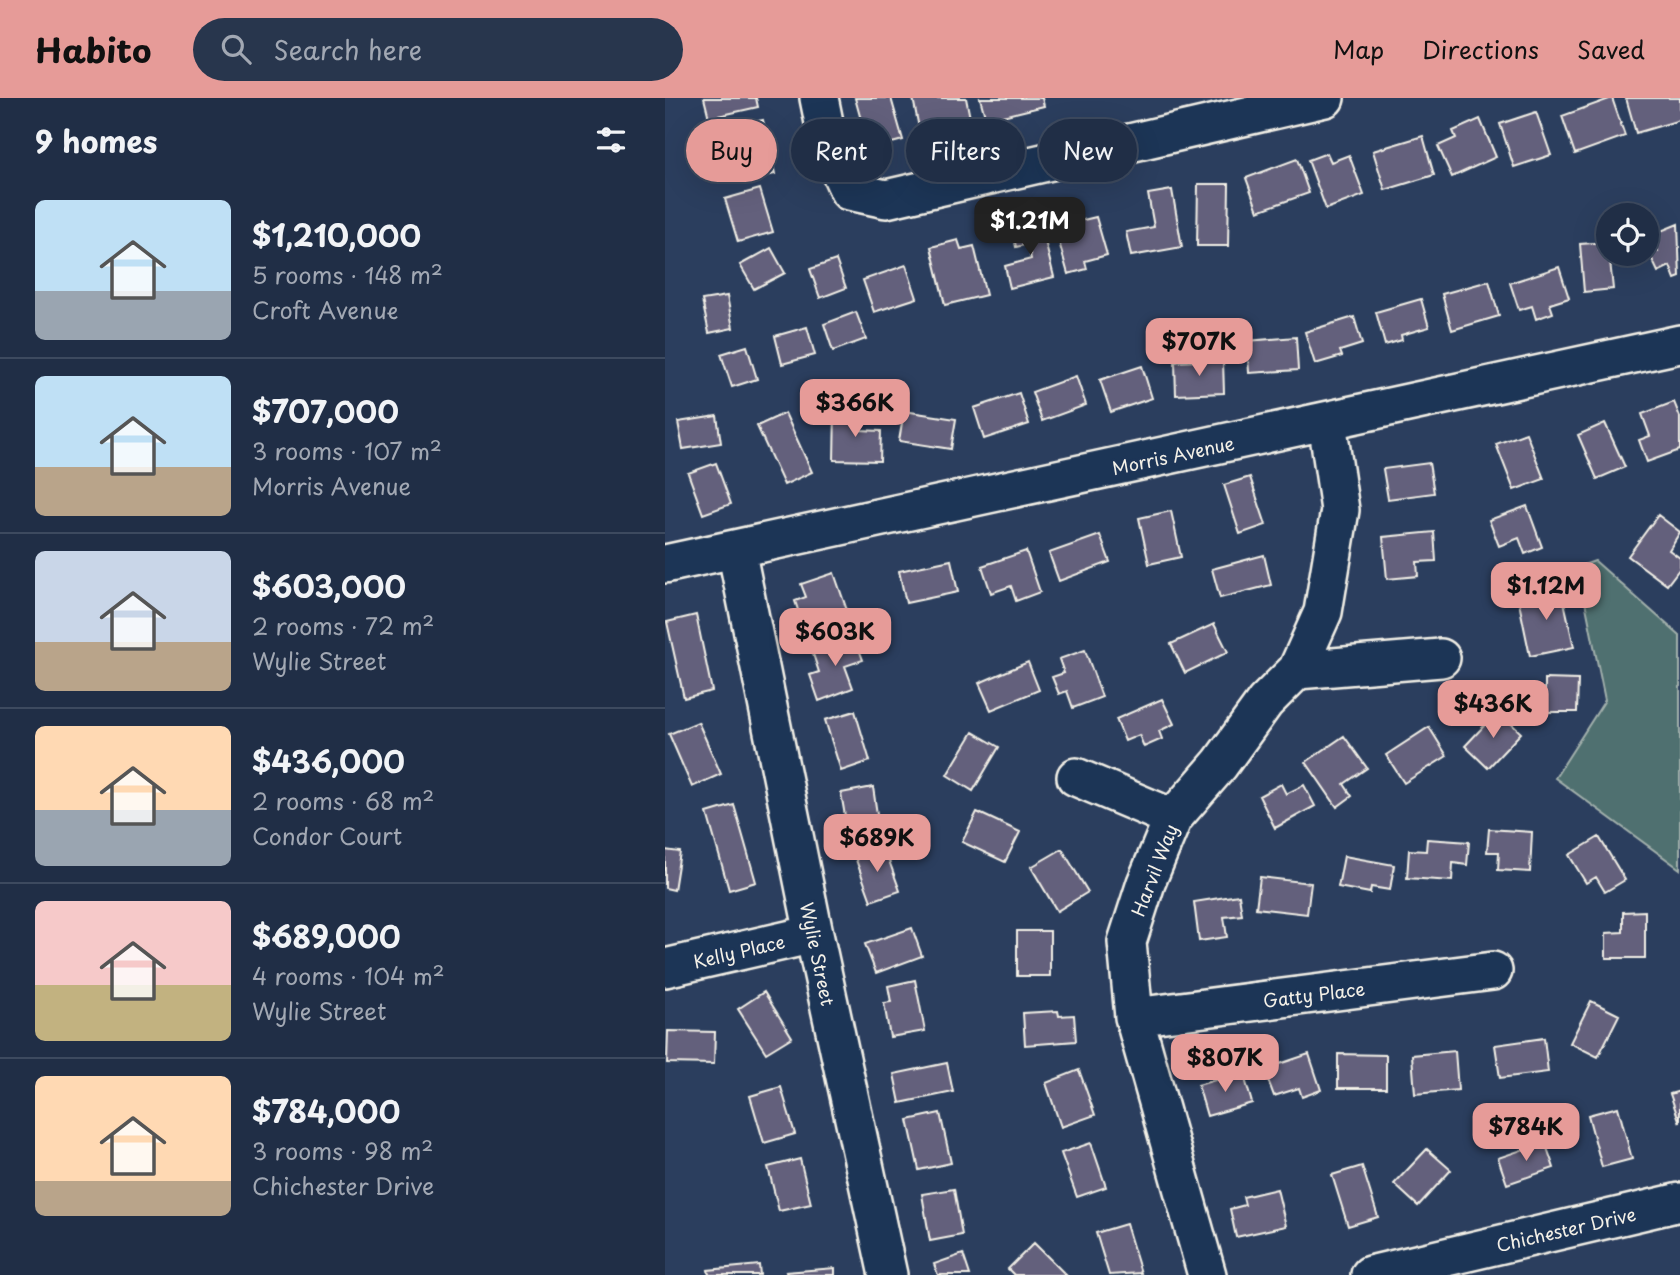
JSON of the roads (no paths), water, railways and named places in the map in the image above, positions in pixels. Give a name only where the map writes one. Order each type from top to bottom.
[{"type":"street","points":[[819,98],[829,147],[849,191],[885,199],[1325,98]]},
{"type":"street","name":"Morris Avenue","points":[[665,564],[1680,344]]},
{"type":"street","name":"Harvil Way","points":[[1207,1275],[1135,1017],[1127,942],[1146,883],[1173,818],[1220,764],[1265,702],[1297,670],[1323,612],[1340,510],[1327,422]]},
{"type":"street","name":"Wylie Street","points":[[736,549],[814,934],[888,1275]]},
{"type":"street","points":[[1297,670],[1441,658]]},
{"type":"street","points":[[1076,777],[1173,818]]},
{"type":"street","name":"Kelly Place","points":[[665,968],[814,934]]},
{"type":"street","name":"Gatty Place","points":[[1135,1017],[1493,971]]},
{"type":"street","name":"Chichester Drive","points":[[1370,1275],[1680,1202]]}]
